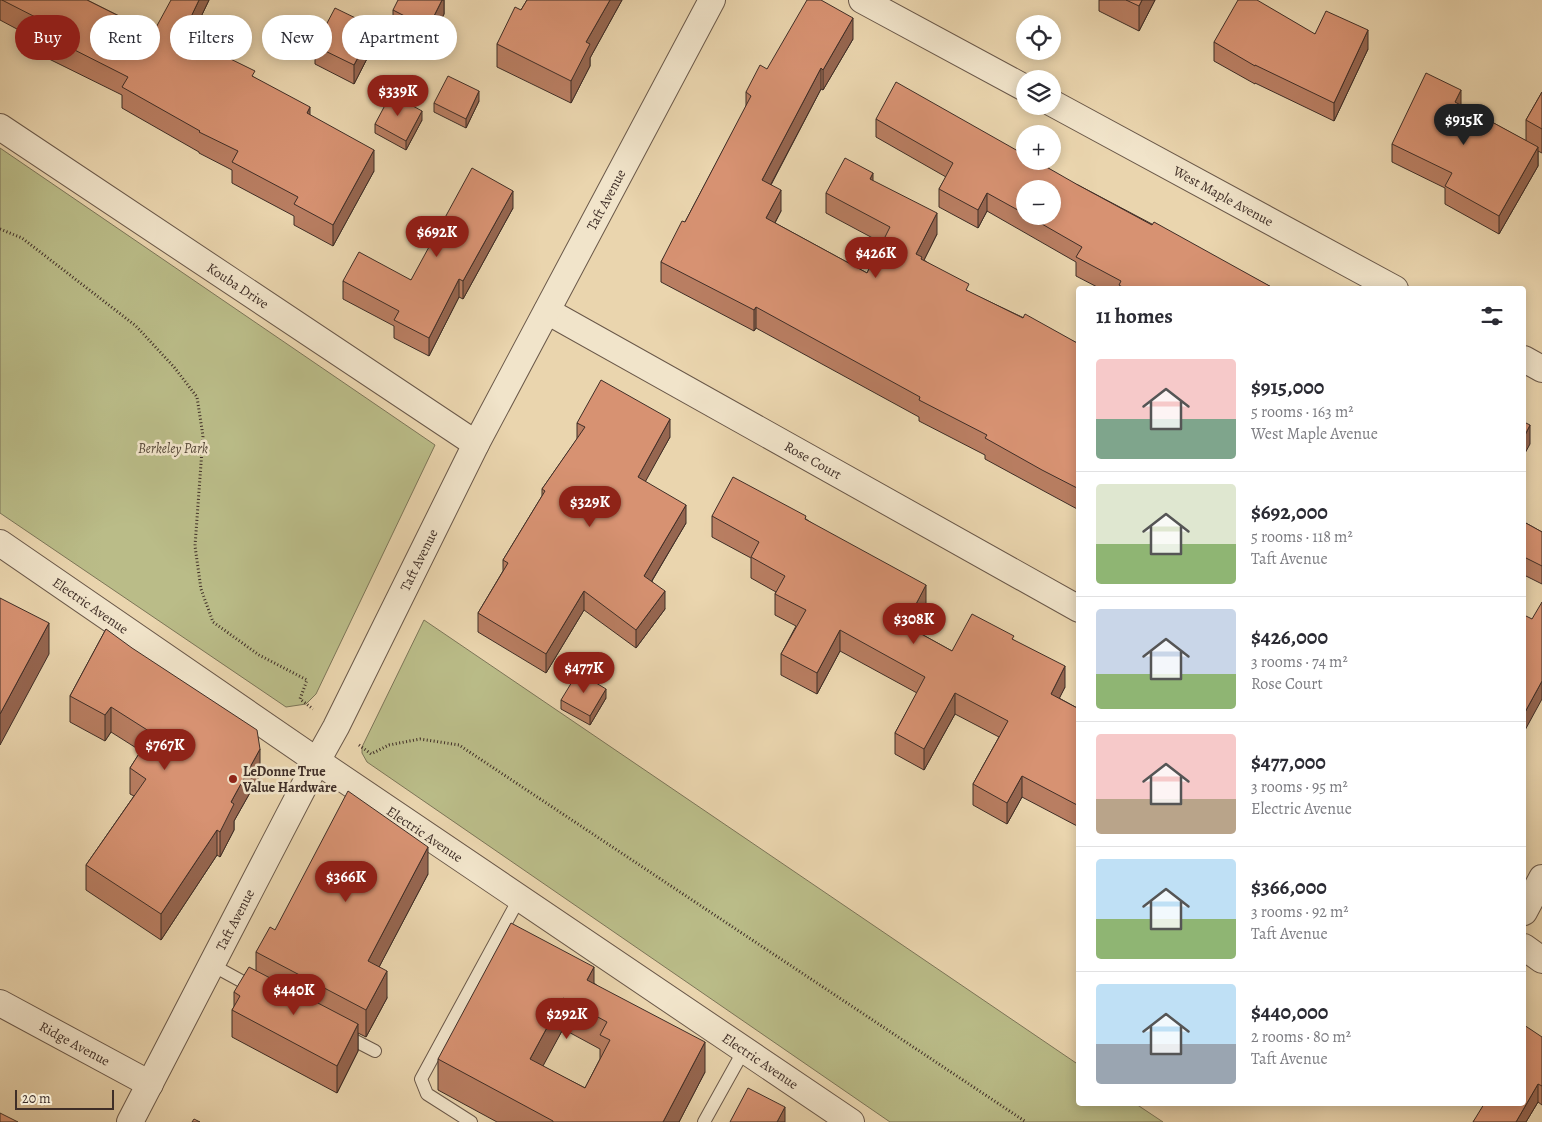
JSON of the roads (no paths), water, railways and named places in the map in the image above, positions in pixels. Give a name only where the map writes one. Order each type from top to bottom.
[{"type":"street","name":"Taft Avenue","points":[[130,1122],[336,727],[476,444],[712,0]]},
{"type":"street","points":[[862,0],[892,11],[1016,83]]},
{"type":"street","name":"West Maple Avenue","points":[[1061,108],[1389,286]]},
{"type":"street","name":"Kouba Drive","points":[[0,127],[476,444]]},
{"type":"street","name":"Rose Court","points":[[547,311],[1076,607]]},
{"type":"street","points":[[1526,360],[1542,368]]},
{"type":"street","name":"Electric Avenue","points":[[0,543],[317,761],[851,1122]]},
{"type":"street","points":[[1526,908],[1542,878]]},
{"type":"street","points":[[1526,949],[1542,960]]},
{"type":"street","name":"Ridge Avenue","points":[[0,1003],[150,1084]]},
{"type":"lane","points":[[471,1122],[427,1094],[421,1079],[520,898]]},
{"type":"lane","points":[[212,965],[264,993]]},
{"type":"lane","points":[[333,1029],[375,1051]]},
{"type":"lane","points":[[704,1122],[744,1050]]},
{"type":"place","name":"LeDonne True Value Hardware","points":[[233,779]]},
{"type":"park label","name":"Berkeley Park","points":[[173,448]]}]
